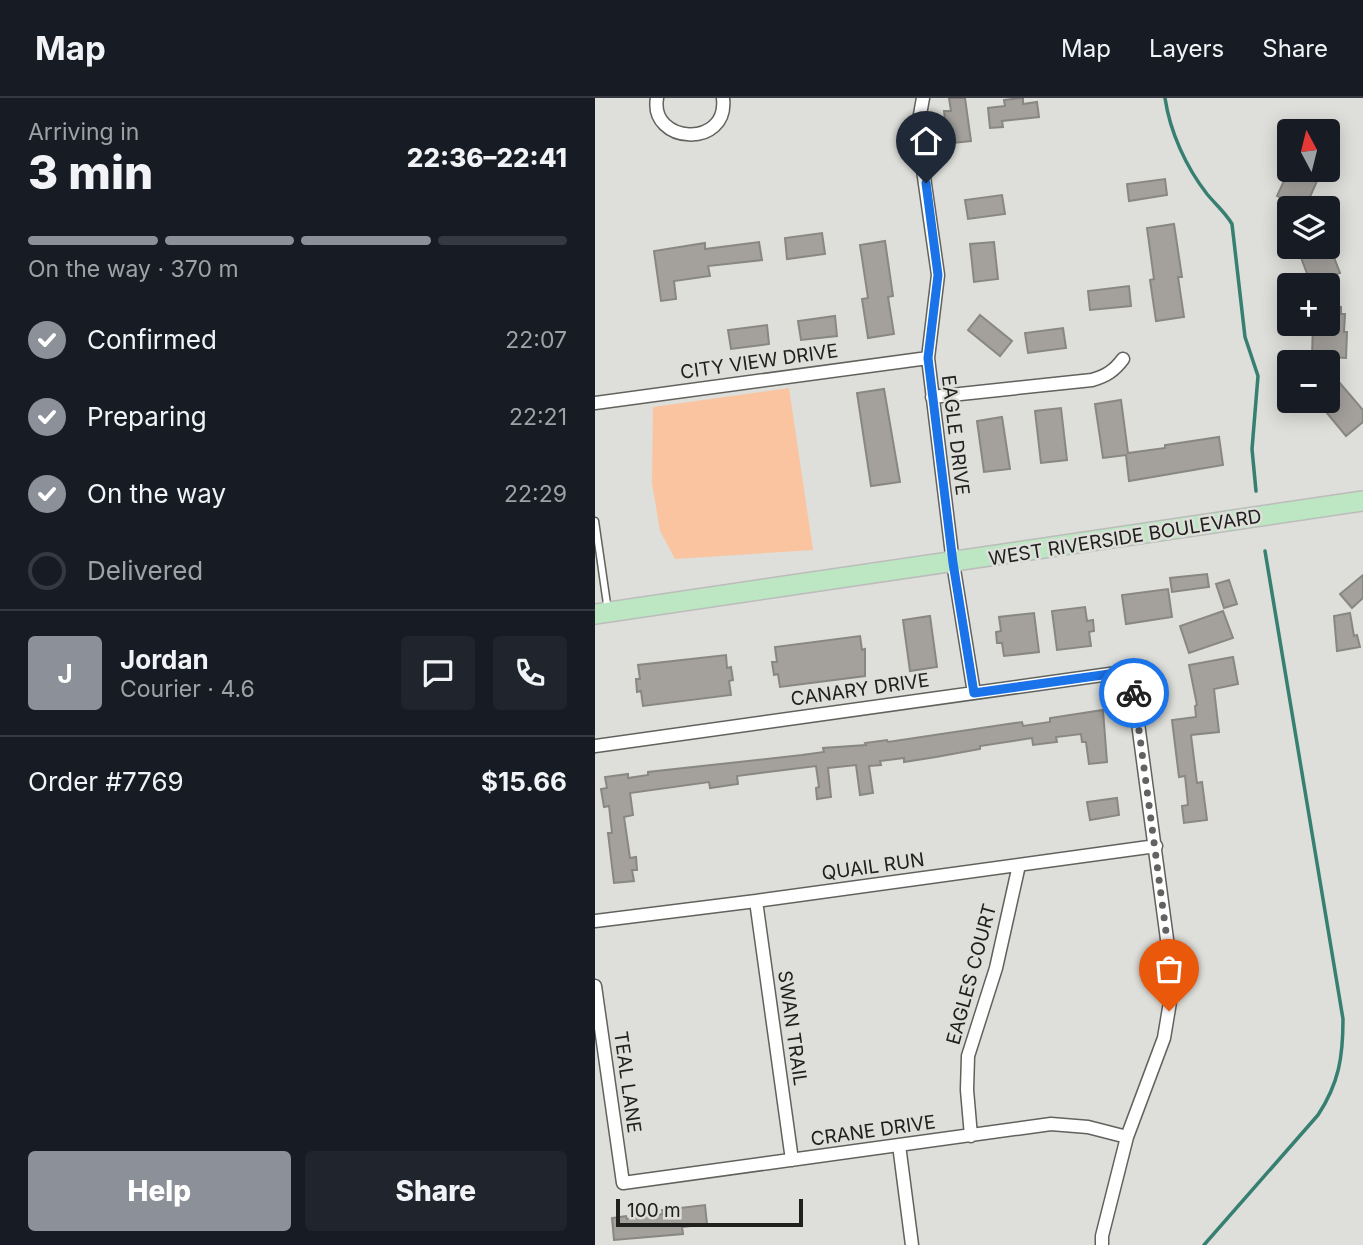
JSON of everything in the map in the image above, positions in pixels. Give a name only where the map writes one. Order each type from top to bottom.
[{"type":"main road","name":"WEST RIVERSIDE BOULEVARD","points":[[602,613],[1363,501]]},
{"type":"street","points":[[657,98],[656,104],[667,126],[676,133],[690,136],[702,134],[714,125],[720,116],[723,98]]},
{"type":"street","name":"EAGLE DRIVE","points":[[923,98],[919,142],[938,275],[928,358],[953,563],[974,693]]},
{"type":"street","name":"CITY VIEW DRIVE","points":[[595,403],[928,358]]},
{"type":"street","points":[[932,397],[1092,380],[1116,369],[1123,359]]},
{"type":"street","name":"CANARY DRIVE","points":[[595,746],[1131,671],[1156,846]]},
{"type":"street","points":[[1102,1245],[1127,1137],[1164,1038],[1173,984],[1156,846]]},
{"type":"street","name":"QUAIL RUN","points":[[595,920],[756,901],[1156,846]]},
{"type":"street","name":"EAGLES COURT","points":[[971,1136],[967,1090],[968,1056],[996,968],[1019,865]]},
{"type":"street","name":"SWAN TRAIL","points":[[756,901],[792,1160]]},
{"type":"street","name":"TEAL LANE","points":[[595,986],[623,1183]]},
{"type":"street","name":"CRANE DRIVE","points":[[623,1183],[1051,1124],[1088,1127],[1127,1137]]},
{"type":"street","points":[[899,1145],[912,1245]]},
{"type":"lane","points":[[595,521],[602,613]]},
{"type":"shaded area","points":[[789,388],[813,550],[675,559],[660,531],[652,483],[653,407]]},
{"type":"building","points":[[949,98],[965,98],[971,141],[953,143],[950,126],[946,127],[944,111],[951,111]]},
{"type":"building","points":[[1023,98],[1023,104],[1037,102],[1039,117],[1002,121],[1003,127],[990,128],[988,108],[1005,106],[1004,100]]},
{"type":"building","points":[[1165,179],[1167,195],[1129,201],[1127,184]]},
{"type":"building","points":[[1283,182],[1317,182],[1310,196],[1277,196]]},
{"type":"building","points":[[1002,195],[1005,214],[968,219],[965,200]]},
{"type":"building","points":[[1174,224],[1182,277],[1178,277],[1184,317],[1156,321],[1147,228]]},
{"type":"building","points":[[822,233],[825,254],[787,259],[785,238]]},
{"type":"building","points":[[885,241],[893,296],[888,297],[894,334],[868,338],[862,299],[868,298],[860,245]]},
{"type":"building","points":[[759,242],[762,260],[708,266],[710,276],[674,281],[676,299],[661,301],[654,251],[705,243],[705,249]]},
{"type":"building","points":[[994,242],[998,279],[974,282],[970,244]]},
{"type":"building","points":[[1302,259],[1335,259],[1340,273],[1307,273]]},
{"type":"building","points":[[1129,286],[1131,306],[1090,310],[1088,291]]},
{"type":"building","points":[[1341,307],[1341,314],[1345,314],[1344,332],[1347,332],[1346,358],[1340,358],[1340,350],[1312,350],[1313,336],[1340,336]]},
{"type":"building","points":[[980,315],[1012,341],[1000,356],[968,330]]},
{"type":"building","points":[[835,316],[837,336],[801,340],[798,321]]},
{"type":"building","points":[[767,325],[769,344],[731,349],[728,330]]},
{"type":"building","points":[[1063,328],[1066,348],[1028,353],[1025,333]]},
{"type":"building","points":[[1340,383],[1363,410],[1363,422],[1346,436],[1327,413],[1340,413]]},
{"type":"building","points":[[884,389],[900,482],[871,486],[857,393]]},
{"type":"building","points":[[1121,400],[1128,453],[1219,437],[1223,465],[1129,481],[1126,455],[1103,458],[1095,404]]},
{"type":"building","points":[[1061,408],[1067,460],[1041,463],[1035,411]]},
{"type":"building","points":[[1002,417],[1010,469],[984,472],[977,421]]},
{"type":"building","points":[[1207,574],[1209,587],[1172,592],[1170,578]]},
{"type":"building","points":[[1363,575],[1363,598],[1352,608],[1340,594]]},
{"type":"building","points":[[1229,580],[1237,604],[1224,608],[1216,584]]},
{"type":"building","points":[[1168,589],[1172,617],[1126,624],[1122,595]]},
{"type":"building","points":[[1085,607],[1087,621],[1093,620],[1094,631],[1089,632],[1091,646],[1057,650],[1052,611]]},
{"type":"building","points":[[1223,611],[1233,638],[1189,653],[1180,626]]},
{"type":"building","points":[[1034,613],[1039,652],[1004,656],[1002,643],[997,643],[996,632],[1001,631],[999,617]]},
{"type":"building","points":[[1350,613],[1354,636],[1357,635],[1360,647],[1337,651],[1334,616]]},
{"type":"building","points":[[930,616],[937,667],[910,671],[903,620]]},
{"type":"building","points":[[860,636],[862,650],[865,649],[865,676],[780,687],[772,662],[777,662],[775,647]]},
{"type":"building","points":[[726,655],[727,668],[731,667],[733,680],[729,681],[731,695],[643,706],[641,691],[637,692],[636,679],[640,679],[638,665]]},
{"type":"building","points":[[1233,657],[1238,684],[1214,689],[1219,732],[1191,735],[1197,783],[1202,782],[1207,820],[1184,823],[1182,806],[1188,805],[1185,776],[1179,777],[1172,720],[1196,717],[1197,705],[1189,665]]},
{"type":"building","points":[[1103,710],[1107,762],[1089,764],[1086,742],[1082,742],[1081,734],[1056,737],[1057,742],[1033,745],[1032,738],[904,762],[904,758],[880,761],[881,765],[869,766],[873,793],[860,795],[856,765],[828,768],[831,797],[817,799],[816,788],[819,787],[816,766],[737,776],[738,784],[710,788],[709,782],[630,793],[633,815],[624,817],[630,858],[636,857],[637,870],[632,870],[634,881],[614,883],[608,833],[612,833],[609,806],[604,807],[601,789],[607,788],[605,777],[628,774],[628,778],[648,775],[648,772],[802,755],[824,752],[823,748],[866,745],[865,743],[1022,722],[1023,726],[1050,722],[1050,718]]},
{"type":"building","points":[[1117,798],[1119,815],[1090,820],[1087,802]]},
{"type":"building","points":[[705,1205],[707,1224],[682,1227],[683,1234],[614,1240],[612,1218],[626,1216],[627,1219],[663,1214],[662,1210]]},
{"type":"waterway","points":[[1165,98],[1171,124],[1186,161],[1207,194],[1232,224],[1245,337],[1258,376],[1252,449],[1256,491]]},
{"type":"waterway","points":[[1204,1245],[1318,1115],[1335,1081],[1342,1046],[1343,1019],[1265,551]]},
{"type":"way so far","points":[[1134,693],[1173,984],[1169,1011]]},
{"type":"route","points":[[926,183],[938,275],[928,358],[953,563],[974,693],[1131,671],[1134,693]]}]
